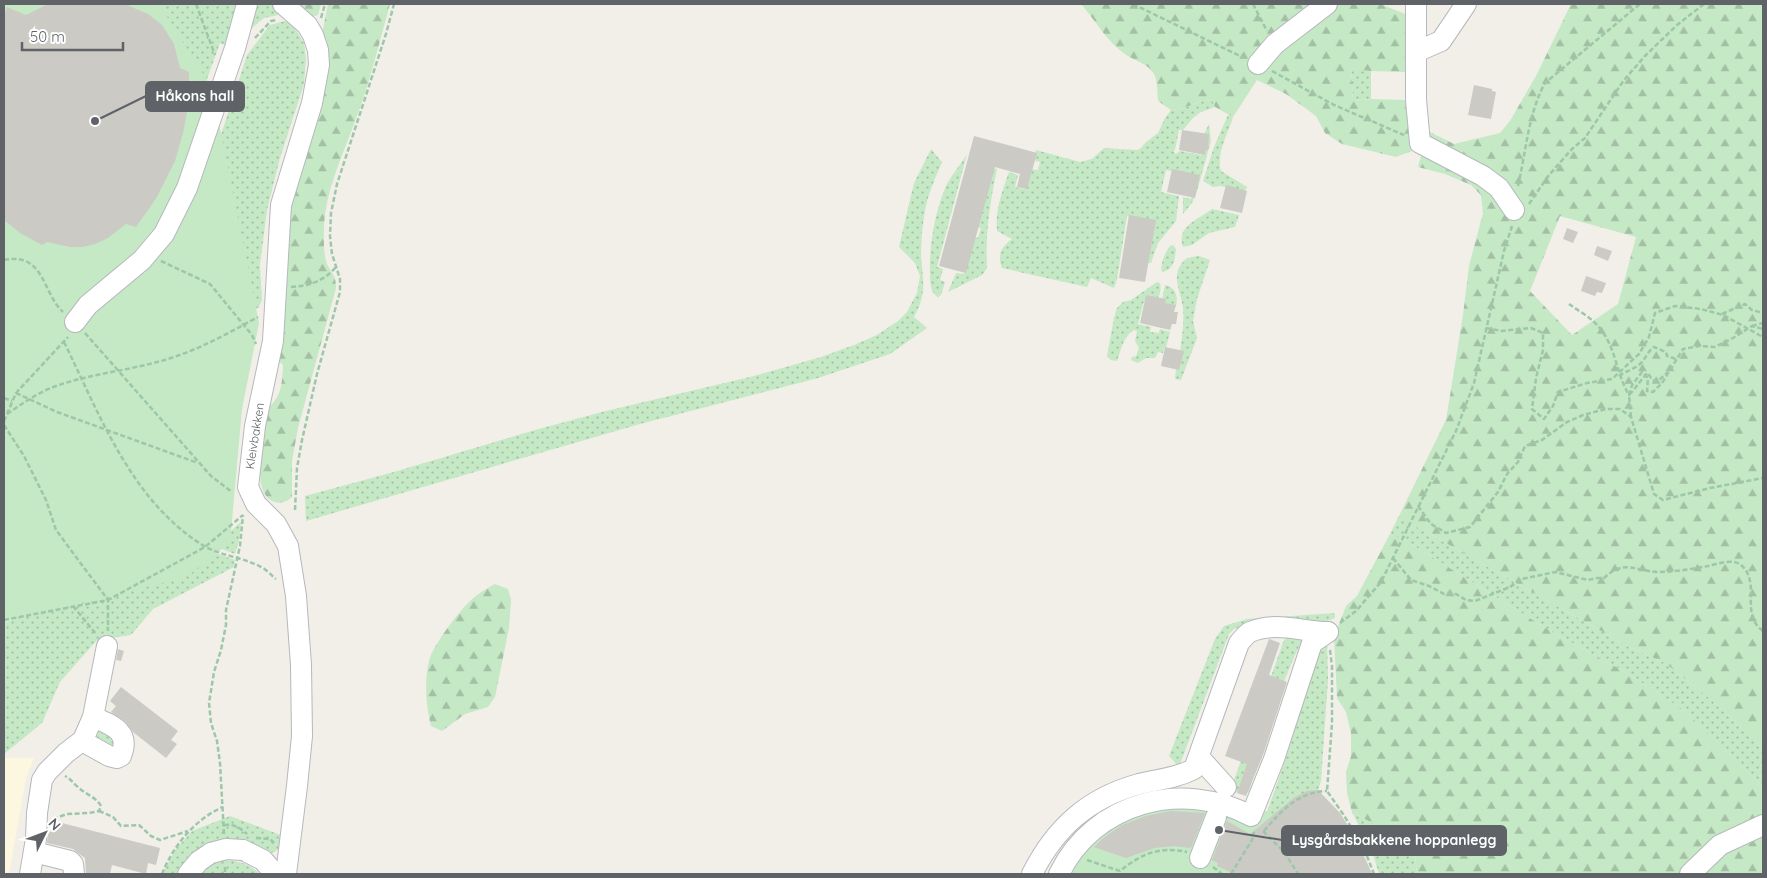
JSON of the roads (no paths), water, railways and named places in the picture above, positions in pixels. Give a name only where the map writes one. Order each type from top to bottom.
[{"type":"street","points":[[75,322],[88,305],[146,254],[164,234],[187,188],[235,48],[247,4]]},
{"type":"street","points":[[1258,64],[1275,44],[1327,4]]},
{"type":"street","points":[[1416,4],[1416,100],[1420,143],[1483,176],[1521,209]]},
{"type":"street","points":[[1416,52],[1442,41],[1466,4]]},
{"type":"street","name":"Kleivbakken","points":[[282,11],[307,25],[318,50],[319,65],[312,103],[281,205],[274,341],[255,426],[248,487],[256,504],[276,524],[288,546],[296,596],[301,665],[302,736],[286,874]]},
{"type":"street","points":[[1032,874],[1042,855],[1060,831],[1081,811],[1124,789],[1178,777],[1194,769],[1239,643],[1250,632],[1271,627],[1328,632],[1312,642],[1274,759],[1251,816],[1236,808],[1209,802],[1171,798],[1125,809],[1102,822],[1076,846],[1059,874]]},
{"type":"street","points":[[30,874],[42,780],[50,768],[82,741],[93,717],[107,646]]},
{"type":"street","points":[[82,741],[109,756],[117,758],[121,756],[124,750],[122,736],[117,727],[93,717]]},
{"type":"street","points":[[1199,756],[1226,787]]},
{"type":"street","points":[[1200,858],[1216,816]]},
{"type":"street","points":[[1690,874],[1720,845],[1763,825]]},
{"type":"street","points":[[188,874],[199,860],[218,859],[226,849],[243,850],[263,860],[275,874]]},
{"type":"street","points":[[34,852],[70,861],[73,864],[74,874]]},
{"type":"place","name":"Håkons hall","points":[[95,121]]},
{"type":"place","name":"Lysgårdsbakkene hoppanlegg","points":[[1219,830]]}]
